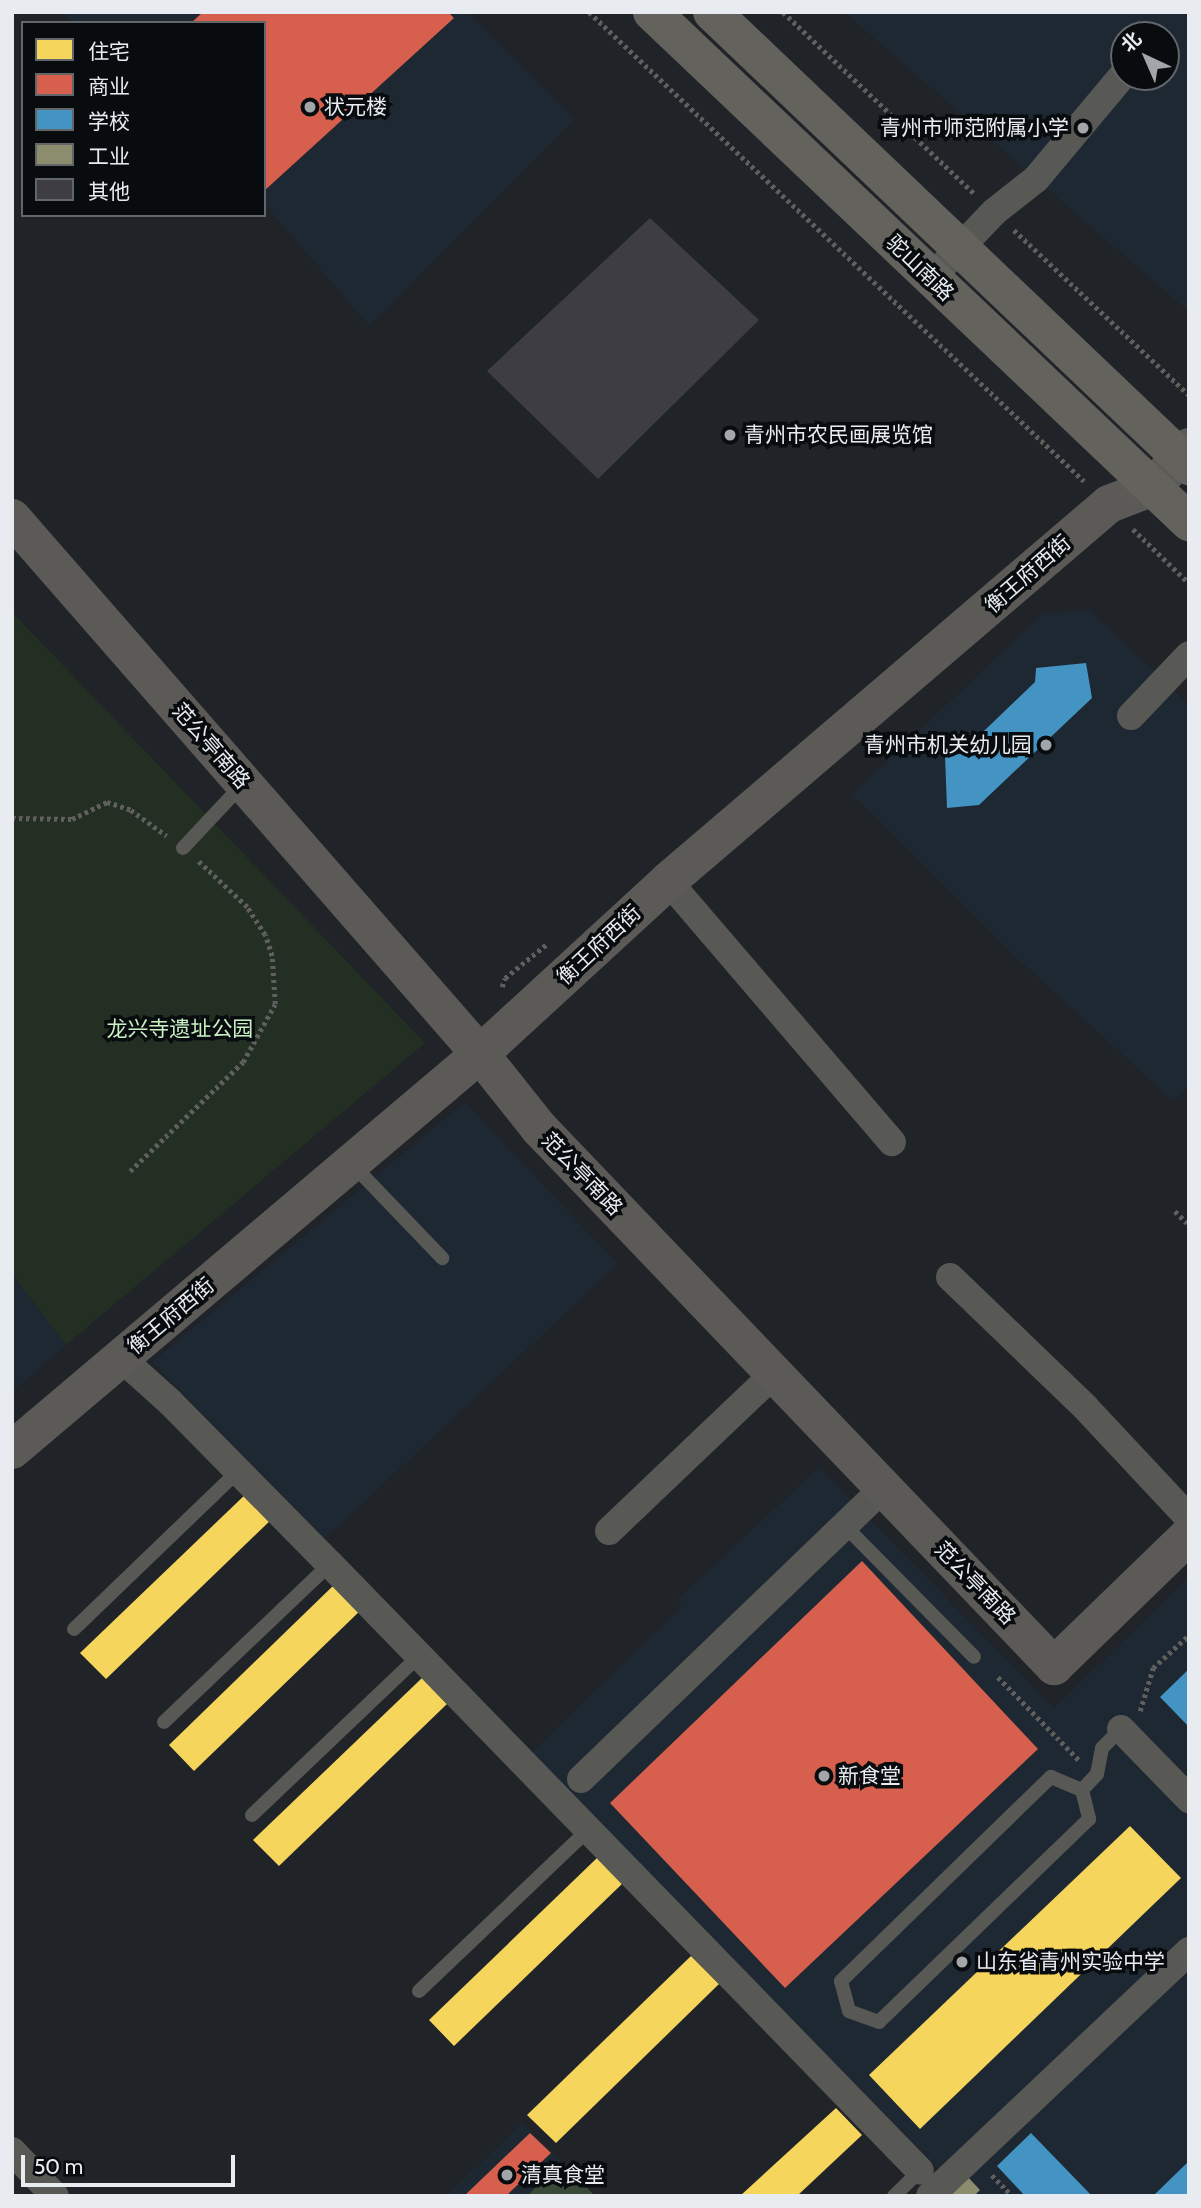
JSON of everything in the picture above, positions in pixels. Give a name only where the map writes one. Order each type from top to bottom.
[{"type":"main road","name":"驼山南路","points":[[652,12],[1189,522]]},
{"type":"main road","name":"驼山南路","points":[[712,12],[1186,457]]},
{"type":"street","points":[[931,278],[1036,179],[1110,90]]},
{"type":"street","name":"衡王府西街","points":[[12,1450],[481,1054],[668,881],[1109,505],[1153,487],[1186,457]]},
{"type":"street","name":"范公亭南路","points":[[12,518],[481,1054],[539,1128],[1054,1666],[1189,1535]]},
{"type":"street","points":[[1130,716],[1189,655]]},
{"type":"street","points":[[668,881],[892,1142]]},
{"type":"street","points":[[950,1277],[1085,1407],[1189,1518]]},
{"type":"street","points":[[121,1358],[239,1471],[420,1655],[925,2183],[1189,1951]]},
{"type":"street","points":[[610,1531],[774,1374]]},
{"type":"street","points":[[581,1779],[883,1488]]},
{"type":"street","points":[[1121,1729],[1189,1800]]},
{"type":"street","points":[[12,2151],[55,2196]]},
{"type":"lane","points":[[183,848],[244,783]]},
{"type":"lane","points":[[351,1163],[442,1258]]},
{"type":"lane","points":[[74,1629],[239,1471]]},
{"type":"lane","points":[[844,1525],[974,1657]]},
{"type":"lane","points":[[164,1722],[330,1563]]},
{"type":"lane","points":[[252,1815],[420,1655]]},
{"type":"lane","points":[[1082,1790],[1097,1774],[1102,1748],[1121,1729]]},
{"type":"lane","points":[[1051,1777],[1082,1790],[1089,1819],[879,2022],[849,2011],[841,1982],[1051,1777]]},
{"type":"lane","points":[[419,1992],[589,1829]]},
{"type":"lane","points":[[894,2196],[925,2183]]},
{"type":"path","points":[[589,12],[1189,583]]},
{"type":"path","points":[[12,818],[72,820],[107,802],[131,810],[183,848],[247,907],[265,935],[272,956],[275,1004],[243,1062],[130,1171]]},
{"type":"path","points":[[1175,1211],[1189,1225]]},
{"type":"path","points":[[1121,1729],[1142,1709],[1153,1668],[1189,1634]]},
{"type":"path","points":[[998,1677],[1097,1774]]},
{"type":"path","points":[[998,2196],[1005,2189]]},
{"type":"shaded area","points":[[62,12],[467,12],[575,119],[369,326],[266,205],[266,21],[71,21]]},
{"type":"shaded area","name":"青州市师范附属小学","points":[[844,12],[1189,12],[1189,312]]},
{"type":"shaded area","name":"青州市机关幼儿园","points":[[1090,610],[1189,705],[1189,1086],[1173,1101],[1020,961],[852,794],[1043,613]]},
{"type":"shaded area","points":[[465,1102],[618,1264],[325,1539],[152,1362]]},
{"type":"shaded area","points":[[12,1274],[66,1345],[12,1392]]},
{"type":"shaded area","name":"山东省青州实验中学","points":[[819,1467],[1054,1708],[1189,1577],[1189,2196],[914,2196],[940,2170],[530,1754],[682,1606],[677,1600]]},
{"type":"shaded area","points":[[522,2123],[595,2196],[446,2196]]},
{"type":"green space","name":"龙兴寺遗址公园","points":[[12,612],[425,1043],[66,1345],[12,1274]]},
{"type":"green space","points":[[562,2162],[595,2196],[527,2196]]},
{"type":"building: 住宅","points":[[249,1491],[274,1517],[106,1679],[80,1653]]},
{"type":"building: 住宅","points":[[337,1582],[363,1608],[194,1771],[169,1745]]},
{"type":"building: 住宅","points":[[422,1678],[447,1704],[279,1866],[253,1840]]},
{"type":"building: 住宅","points":[[1130,1826],[1181,1878],[920,2129],[869,2075]]},
{"type":"building: 住宅","points":[[598,1857],[623,1883],[454,2046],[429,2020]]},
{"type":"building: 住宅","points":[[691,1956],[719,1984],[556,2143],[527,2115]]},
{"type":"building: 住宅","points":[[836,2108],[862,2135],[797,2196],[740,2196]]},
{"type":"building: 商业","name":"状元楼","points":[[203,12],[448,12],[454,18],[266,189],[266,21],[193,21]]},
{"type":"building: 商业","name":"新食堂","points":[[862,1561],[1038,1749],[785,1988],[610,1803]]},
{"type":"building: 商业","name":"清真食堂","points":[[530,2133],[551,2153],[506,2196],[464,2196]]},
{"type":"building: 学校","points":[[1086,663],[1092,698],[979,805],[947,808],[945,756],[960,754],[1035,682],[1036,668]]},
{"type":"building: 学校","points":[[1189,1669],[1189,1727],[1160,1697]]},
{"type":"building: 学校","points":[[1031,2133],[1092,2196],[1025,2196],[997,2166]]},
{"type":"building: 学校","points":[[1189,2161],[1189,2196],[1153,2196]]},
{"type":"building: 工业","points":[[967,2176],[980,2190],[974,2196],[946,2196]]},
{"type":"building: 其他","points":[[650,218],[759,320],[598,479],[487,371]]},
{"type":"place","name":"状元楼","points":[[310,107]]},
{"type":"place","name":"青州市师范附属小学","points":[[1083,128]]},
{"type":"place","name":"青州市农民画展览馆","points":[[730,435]]},
{"type":"place","name":"青州市机关幼儿园","points":[[1046,745]]},
{"type":"place","name":"新食堂","points":[[824,1776]]},
{"type":"place","name":"山东省青州实验中学","points":[[962,1962]]},
{"type":"place","name":"清真食堂","points":[[507,2175]]}]
